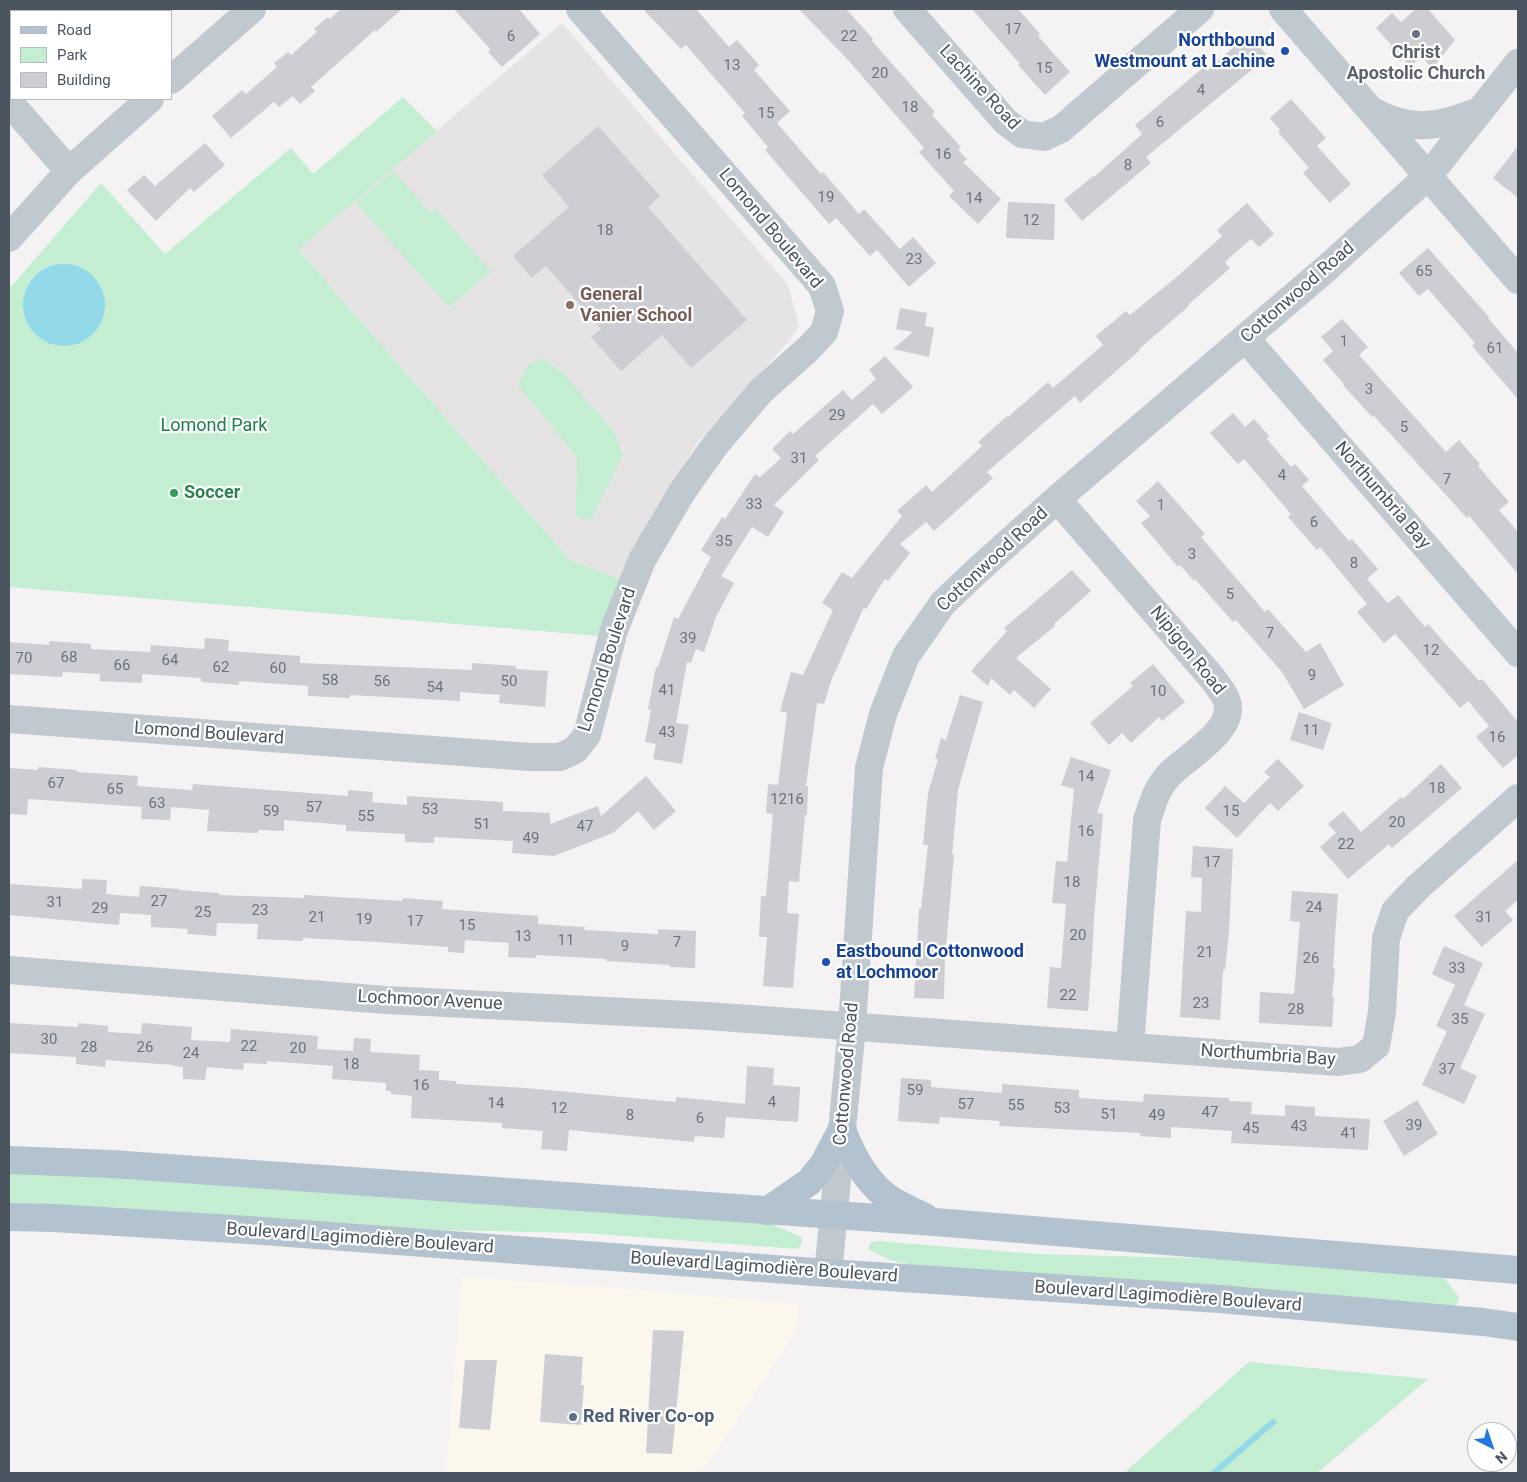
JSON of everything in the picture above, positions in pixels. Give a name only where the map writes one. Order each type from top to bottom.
[{"type":"main road","points":[[767,1211],[809,1182],[823,1165],[842,1128]]},
{"type":"main road","points":[[842,1128],[852,1154],[878,1191],[893,1202],[935,1222]]},
{"type":"main road","points":[[9,1160],[112,1164],[935,1222],[1518,1270]]},
{"type":"main road","name":"Boulevard Lagimodière Boulevard","points":[[9,1217],[249,1230],[828,1273],[1230,1300],[1484,1322],[1518,1327]]},
{"type":"street","points":[[172,79],[252,9]]},
{"type":"street","name":"Lomond Boulevard","points":[[9,719],[530,757],[560,757],[575,750],[587,735],[614,630],[642,560],[682,492],[716,444],[761,391],[824,332],[830,311],[822,286],[580,9]]},
{"type":"street","name":"Lachine Road","points":[[907,9],[1006,122],[1022,134],[1044,136],[1061,129],[1200,9]]},
{"type":"street","points":[[1283,9],[1518,280]]},
{"type":"street","name":"Cottonwood Road","points":[[828,1273],[852,1026],[869,768],[883,714],[906,656],[942,603],[1057,499],[1328,267],[1428,176],[1518,63]]},
{"type":"street","points":[[9,238],[69,170],[149,100]]},
{"type":"street","points":[[9,102],[69,170]]},
{"type":"street","points":[[1372,111],[1386,118],[1409,125],[1428,126],[1449,122],[1480,111]]},
{"type":"street","name":"Northumbria Bay","points":[[1246,339],[1518,653]]},
{"type":"street","name":"Nipigon Road","points":[[1057,499],[1213,679],[1227,700],[1226,720],[1216,735],[1170,774],[1157,791],[1147,820],[1130,1046]]},
{"type":"street","name":"Northumbria Bay","points":[[852,1026],[1338,1062],[1360,1059],[1376,1046],[1382,1012],[1386,938],[1395,911],[1418,887],[1518,798]]},
{"type":"street","name":"Lochmoor Avenue","points":[[9,970],[386,1000],[708,1016],[852,1026]]},
{"type":"shaded area","name":"General Vanier School","points":[[562,23],[788,285],[799,326],[788,342],[698,442],[660,504],[624,581],[570,560],[298,250]]},
{"type":"shaded area","points":[[462,1277],[626,1289],[800,1305],[793,1335],[706,1465],[698,1473],[446,1473]]},
{"type":"green space","name":"Lomond Park","points":[[403,97],[437,131],[298,250],[570,560],[624,581],[600,636],[9,587],[9,289],[101,183],[165,254],[291,148],[313,174]]},
{"type":"green space","points":[[394,171],[429,212],[436,209],[491,272],[449,307],[356,203]]},
{"type":"green space","points":[[542,358],[563,373],[613,431],[623,455],[590,521],[576,516],[577,457],[518,385],[528,365]]},
{"type":"green space","points":[[9,1172],[772,1224],[801,1237],[802,1242],[797,1249],[586,1233],[390,1229],[9,1204]]},
{"type":"green space","points":[[876,1241],[1037,1254],[1259,1260],[1436,1276],[1445,1279],[1459,1297],[1457,1303],[1453,1306],[922,1266],[894,1261],[875,1253],[869,1249],[870,1243]]},
{"type":"green space","points":[[1249,1362],[1428,1379],[1317,1473],[1124,1473]]},
{"type":"water","points":[[64,264],[80,267],[93,276],[102,289],[105,305],[102,321],[93,334],[80,343],[64,346],[48,343],[35,334],[26,321],[23,305],[26,289],[35,276],[48,267]]},
{"type":"building","points":[[341,9],[402,9],[376,32],[375,30],[311,87],[315,91],[300,104],[293,96],[279,107],[274,102],[231,138],[212,116],[242,90],[246,94],[277,67],[274,63],[288,52],[291,55],[317,32],[314,29]]},
{"type":"building","points":[[454,9],[519,9],[540,34],[502,67],[488,52],[491,50]]},
{"type":"building","points":[[643,9],[696,9],[729,47],[737,40],[759,65],[754,70],[790,111],[777,123],[821,174],[823,172],[859,214],[864,209],[900,249],[913,237],[936,263],[909,287],[877,250],[870,256],[836,218],[829,224],[765,150],[768,147],[742,116],[745,113],[686,45],[681,49]]},
{"type":"building","points":[[799,9],[846,9],[935,112],[932,115],[961,147],[958,150],[967,159],[963,162],[1001,199],[978,224],[949,196],[954,191],[919,152],[924,148],[849,61]]},
{"type":"building","points":[[972,9],[1018,9],[1040,34],[1038,36],[1070,72],[1045,95]]},
{"type":"building","name":"Christ Apostolic Church","points":[[1416,9],[1428,9],[1455,40],[1432,69],[1422,56],[1410,67],[1403,59],[1400,62],[1389,48],[1392,46],[1376,28],[1392,13],[1401,22]]},
{"type":"building","points":[[1248,34],[1266,54],[1252,66],[1254,68],[1146,157],[1151,163],[1082,221],[1064,200],[1094,177],[1142,134],[1135,125],[1204,67],[1207,71]]},
{"type":"building","points":[[1291,99],[1326,138],[1317,146],[1351,184],[1330,203],[1303,173],[1309,168],[1278,132],[1280,130],[1270,118]]},
{"type":"building","points":[[598,126],[660,196],[648,207],[747,320],[691,368],[662,335],[621,371],[591,337],[601,329],[546,266],[532,278],[513,256],[569,207],[542,175]]},
{"type":"building","points":[[205,143],[225,165],[194,192],[190,188],[156,221],[127,190],[144,175],[155,186]]},
{"type":"building","points":[[1518,146],[1518,198],[1493,178]]},
{"type":"building","points":[[1008,202],[1055,204],[1054,240],[1006,238]]},
{"type":"building","points":[[1247,203],[1274,234],[1259,247],[1251,239],[1225,262],[1230,268],[1080,403],[1075,396],[987,472],[993,478],[934,531],[926,522],[900,544],[910,553],[888,581],[885,579],[866,609],[864,607],[831,681],[824,704],[817,703],[806,786],[808,786],[807,815],[805,815],[799,882],[789,881],[787,913],[799,914],[793,988],[763,986],[767,937],[759,937],[761,896],[766,896],[773,814],[766,813],[768,784],[778,785],[787,713],[780,711],[791,672],[803,675],[833,610],[822,603],[842,572],[852,578],[902,516],[897,511],[926,485],[932,492],[982,446],[978,442],[1007,416],[1048,382],[1053,388],[1103,345],[1096,336],[1126,311],[1130,315],[1179,275],[1222,236],[1217,230]]},
{"type":"building","points":[[1428,248],[1518,353],[1518,399],[1472,346],[1475,343],[1428,289],[1419,296],[1399,273]]},
{"type":"building","points":[[900,308],[927,313],[925,326],[934,328],[929,357],[893,349],[913,332],[896,329]]},
{"type":"building","points":[[1342,319],[1368,347],[1359,355],[1446,452],[1459,440],[1480,464],[1478,466],[1509,502],[1499,510],[1518,532],[1518,574],[1469,516],[1467,518],[1373,415],[1372,417],[1323,360],[1333,351],[1321,337]]},
{"type":"building","points":[[885,356],[913,387],[882,414],[873,404],[815,456],[819,460],[774,505],[784,512],[768,537],[752,527],[721,576],[734,583],[716,617],[704,652],[696,649],[691,663],[687,662],[676,723],[689,725],[682,764],[653,759],[656,744],[645,742],[651,710],[648,709],[656,667],[658,667],[674,617],[678,619],[711,557],[701,550],[722,517],[725,519],[755,474],[760,477],[781,458],[772,449],[790,431],[793,434],[843,390],[852,400],[876,379],[869,370]]},
{"type":"building","points":[[1233,413],[1245,427],[1254,419],[1269,436],[1267,439],[1291,467],[1295,464],[1309,480],[1302,486],[1349,541],[1352,539],[1378,569],[1367,579],[1388,603],[1398,595],[1425,627],[1428,624],[1479,681],[1482,679],[1518,722],[1518,755],[1503,768],[1476,737],[1489,726],[1468,701],[1460,708],[1395,634],[1384,643],[1357,612],[1367,604],[1320,547],[1317,550],[1288,517],[1291,514],[1244,459],[1238,464],[1210,433]]},
{"type":"building","points":[[1158,481],[1205,534],[1201,537],[1265,612],[1268,609],[1306,652],[1320,643],[1344,685],[1304,709],[1282,672],[1236,620],[1233,622],[1195,579],[1194,581],[1180,565],[1178,567],[1141,523],[1150,516],[1136,501]]},
{"type":"building","points":[[1072,570],[1091,591],[1054,624],[1055,626],[1016,658],[1051,689],[1034,708],[1014,690],[1010,695],[991,678],[988,686],[971,671],[1007,631],[1004,628]]},
{"type":"building","points":[[205,638],[229,640],[228,651],[300,656],[300,663],[472,670],[472,663],[516,666],[516,669],[548,671],[545,707],[499,703],[500,695],[460,692],[460,701],[350,695],[350,698],[308,696],[308,686],[239,681],[239,685],[201,682],[201,678],[142,674],[142,683],[100,681],[100,674],[63,672],[62,677],[9,674],[9,642],[49,645],[49,641],[91,644],[91,649],[150,652],[151,645],[204,649]]},
{"type":"building","points":[[1153,664],[1185,702],[1162,721],[1159,717],[1131,743],[1122,733],[1109,745],[1090,723],[1133,686],[1130,683]]},
{"type":"building","points":[[960,695],[983,702],[958,790],[945,958],[944,999],[914,998],[919,909],[921,909],[928,845],[923,845],[928,793],[938,759],[935,759],[941,738],[946,740]]},
{"type":"building","points":[[1299,712],[1332,723],[1323,750],[1290,740]]},
{"type":"building","points":[[1071,757],[1111,770],[1097,813],[1103,814],[1088,1011],[1047,1008],[1050,967],[1061,968],[1066,904],[1052,903],[1056,861],[1067,862],[1074,789],[1061,785]]},
{"type":"building","points":[[1278,759],[1304,786],[1278,811],[1270,803],[1237,838],[1205,808],[1225,786],[1244,803],[1270,777],[1264,772]]},
{"type":"building","points":[[1441,764],[1462,788],[1392,848],[1389,844],[1348,879],[1320,847],[1336,833],[1328,824],[1343,811],[1361,832],[1401,797],[1403,799]]},
{"type":"building","points":[[38,767],[138,776],[137,786],[192,790],[193,784],[348,796],[348,790],[373,792],[372,802],[407,805],[407,796],[503,802],[503,811],[550,813],[550,824],[598,806],[601,816],[646,776],[676,811],[654,830],[638,811],[613,833],[554,856],[512,853],[513,841],[434,837],[434,843],[405,842],[405,834],[346,831],[346,825],[284,820],[284,831],[258,830],[258,833],[207,831],[209,810],[171,807],[170,820],[141,819],[142,807],[28,799],[27,815],[9,814],[9,768],[38,770]]},
{"type":"building","points":[[1193,846],[1233,849],[1229,932],[1225,970],[1223,970],[1220,1020],[1180,1017],[1186,911],[1201,912],[1202,878],[1191,877]]},
{"type":"building","points":[[1518,860],[1518,900],[1505,911],[1513,920],[1482,947],[1454,916]]},
{"type":"building","points":[[82,879],[107,880],[106,894],[139,897],[140,886],[219,893],[219,895],[304,898],[304,895],[402,901],[403,898],[443,901],[442,909],[538,916],[538,924],[585,927],[584,930],[658,934],[658,929],[696,931],[695,968],[606,961],[606,959],[536,955],[536,958],[508,957],[509,943],[465,940],[464,953],[448,952],[448,947],[377,942],[303,938],[303,941],[257,939],[258,924],[217,923],[216,936],[187,934],[188,929],[151,927],[151,915],[120,913],[119,925],[9,915],[9,884],[82,889]]},
{"type":"building","points":[[1292,891],[1338,894],[1333,968],[1335,969],[1332,997],[1334,997],[1332,1027],[1259,1023],[1260,992],[1294,994],[1300,922],[1290,921]]},
{"type":"building","points":[[1444,946],[1483,963],[1464,1005],[1485,1014],[1460,1068],[1477,1076],[1464,1104],[1422,1085],[1447,1031],[1436,1026],[1455,985],[1432,974]]},
{"type":"building","points":[[9,1023],[78,1027],[78,1023],[108,1026],[108,1032],[141,1034],[142,1023],[192,1027],[191,1040],[230,1042],[231,1029],[318,1036],[317,1049],[353,1051],[354,1038],[371,1039],[370,1052],[420,1055],[419,1070],[439,1071],[439,1080],[456,1081],[456,1084],[526,1088],[676,1102],[676,1097],[745,1104],[747,1066],[774,1068],[773,1085],[800,1087],[798,1122],[726,1117],[724,1138],[695,1136],[694,1142],[569,1130],[567,1151],[541,1149],[543,1131],[502,1128],[502,1123],[411,1118],[412,1096],[391,1094],[391,1091],[386,1091],[386,1083],[332,1079],[333,1066],[267,1061],[267,1064],[244,1063],[243,1070],[207,1067],[205,1080],[183,1079],[183,1067],[173,1065],[106,1060],[105,1067],[76,1064],[76,1057],[9,1053]]},
{"type":"building","points":[[901,1078],[931,1080],[931,1087],[1002,1093],[1002,1084],[1079,1090],[1079,1098],[1143,1102],[1144,1094],[1229,1098],[1229,1101],[1252,1102],[1251,1114],[1285,1116],[1285,1105],[1315,1107],[1315,1116],[1370,1119],[1368,1150],[1231,1143],[1232,1131],[1171,1127],[1171,1138],[1140,1136],[1141,1133],[999,1126],[1000,1121],[940,1117],[939,1124],[898,1121]]},
{"type":"building","points":[[1417,1100],[1438,1134],[1404,1156],[1383,1121]]},
{"type":"building","points":[[653,1330],[684,1331],[672,1454],[646,1453]]},
{"type":"building","points":[[545,1354],[583,1357],[581,1385],[584,1385],[581,1425],[540,1422]]},
{"type":"building","points":[[465,1360],[497,1360],[490,1430],[459,1428]]},
{"type":"waterway","points":[[1214,1473],[1273,1422]]},
{"type":"place","name":"Christ Apostolic Church","points":[[1416,34]]},
{"type":"place","name":"Northbound Westmount at Lachine","points":[[1285,51]]},
{"type":"place","name":"General Vanier School","points":[[570,305]]},
{"type":"place","name":"Soccer","points":[[174,493]]},
{"type":"place","name":"Eastbound Cottonwood at Lochmoor","points":[[826,962]]},
{"type":"place","name":"Red River Co-op","points":[[573,1417]]}]
